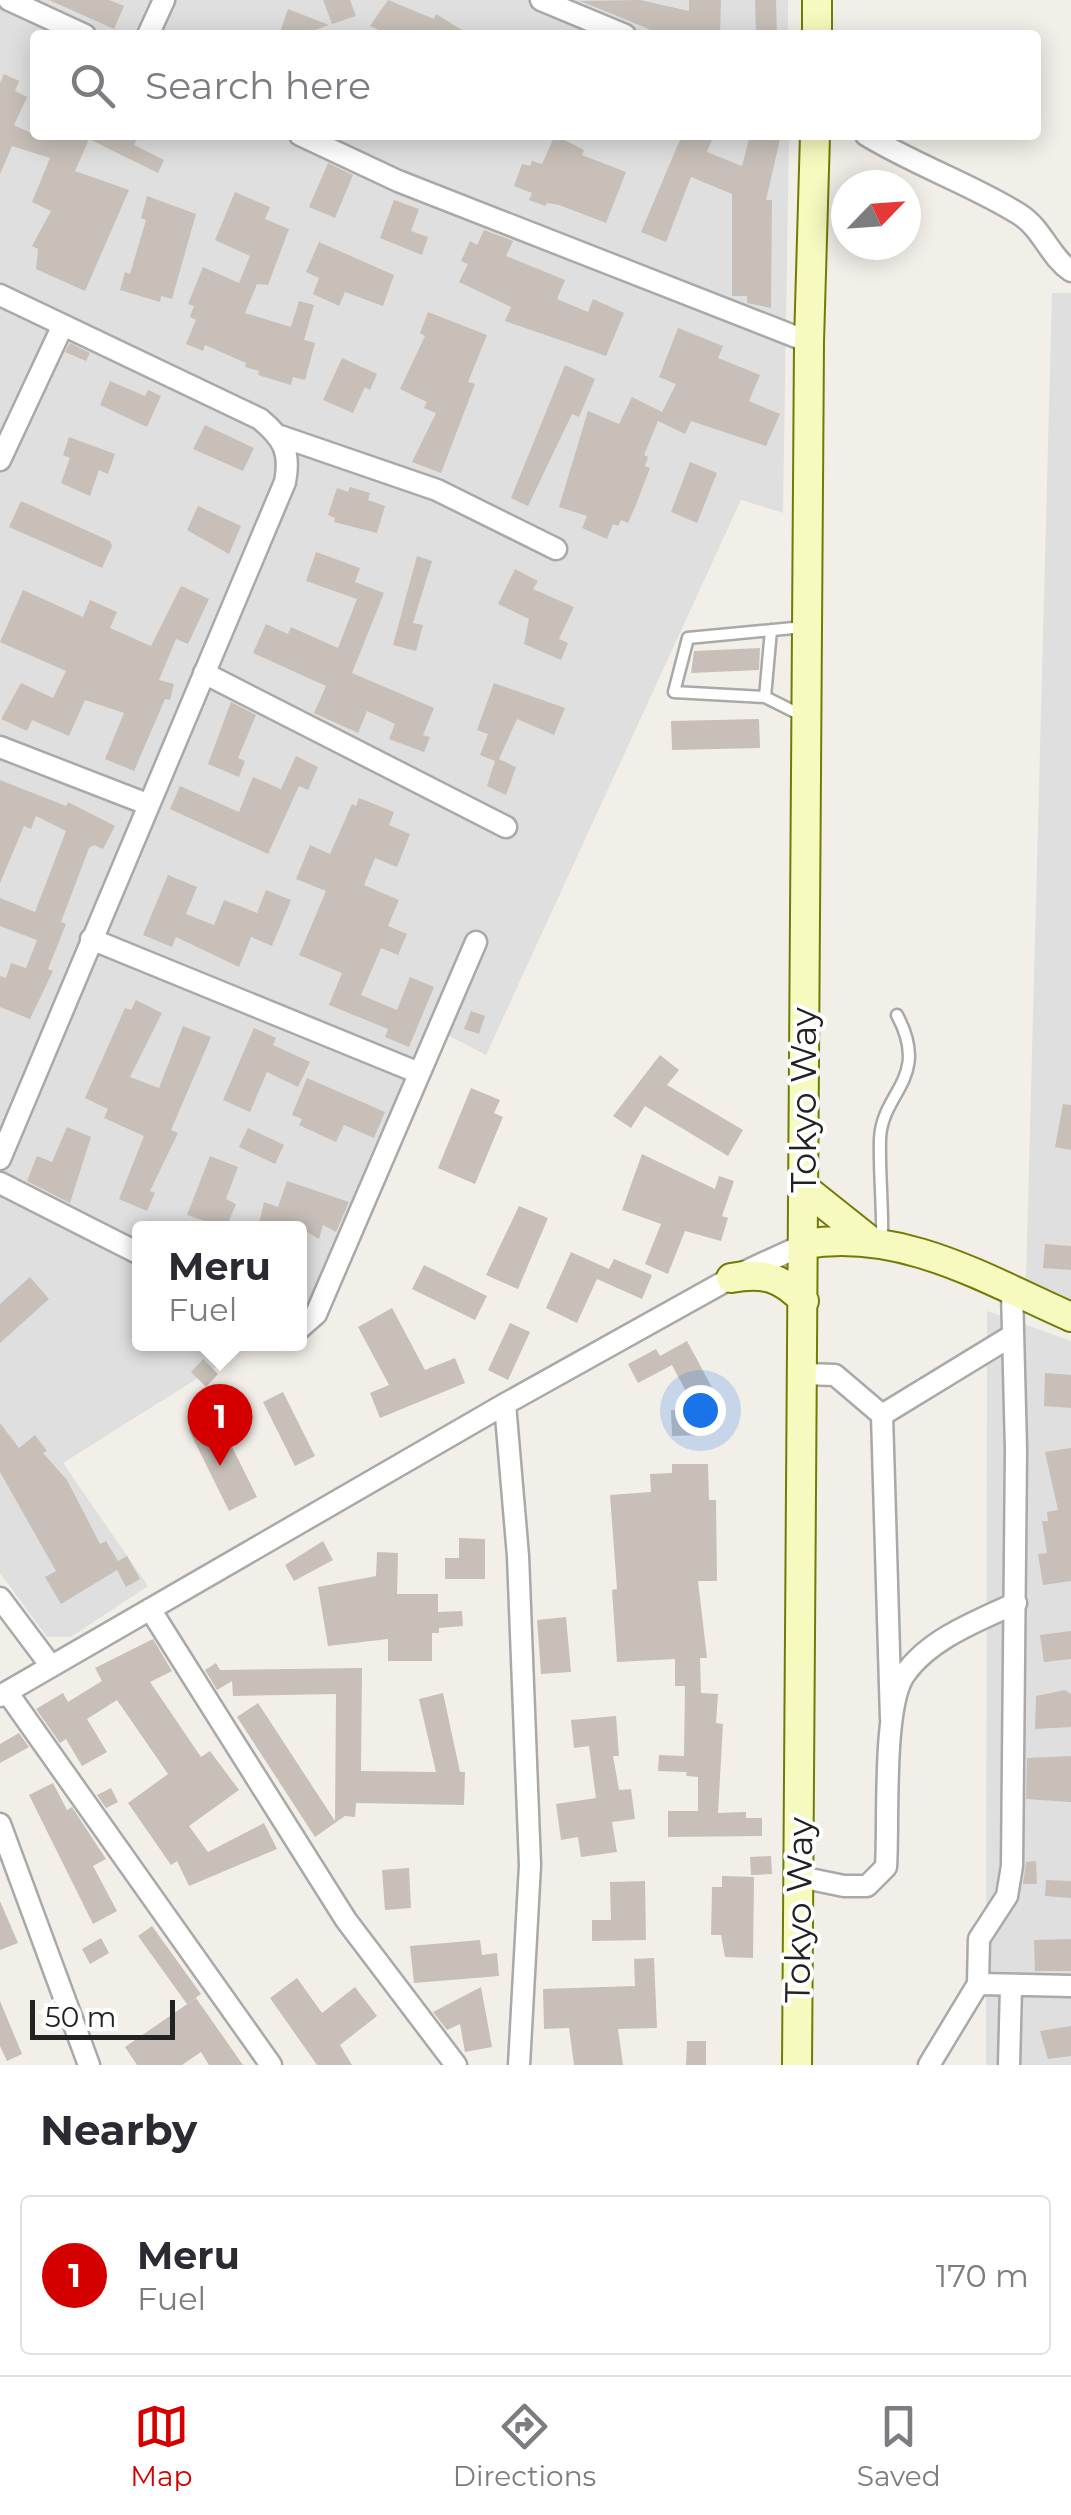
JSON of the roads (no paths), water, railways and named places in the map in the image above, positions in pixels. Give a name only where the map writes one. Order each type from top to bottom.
[{"type":"main road","points":[[817,0],[817,30]]},
{"type":"main road","name":"Tokyo Way","points":[[797,2065],[806,718],[815,140]]},
{"type":"main road","points":[[804,1188],[875,1241]]},
{"type":"main road","points":[[805,1273],[846,1246],[875,1241]]},
{"type":"main road","points":[[805,1244],[875,1241],[912,1248],[1071,1317]]},
{"type":"main road","points":[[732,1278],[758,1273],[785,1281],[804,1301]]},
{"type":"street","points":[[9,0],[74,30]]},
{"type":"street","points":[[150,30],[164,0]]},
{"type":"street","points":[[541,0],[612,30]]},
{"type":"street","points":[[311,140],[398,181],[810,342]]},
{"type":"street","points":[[874,140],[920,167],[1021,215],[1045,237],[1058,262],[1071,271]]},
{"type":"street","points":[[0,295],[260,419],[280,436],[437,490],[556,550]]},
{"type":"street","points":[[0,460],[62,325]]},
{"type":"street","points":[[0,1159],[285,482],[289,460],[280,436]]},
{"type":"street","points":[[204,673],[506,827]]},
{"type":"street","points":[[0,747],[148,804]]},
{"type":"street","points":[[91,939],[419,1072]]},
{"type":"street","points":[[307,1322],[316,1314],[476,942]]},
{"type":"street","points":[[0,1183],[132,1250]]},
{"type":"street","points":[[271,2065],[4,1694],[504,1404],[732,1278],[805,1244]]},
{"type":"street","points":[[929,2065],[978,1984],[979,1939],[1007,1896],[1012,1866],[1016,1602],[1012,1291]]},
{"type":"street","points":[[882,1415],[1013,1336]]},
{"type":"street","points":[[800,1877],[867,1886],[886,1867],[891,1719],[882,1415],[835,1375],[804,1374]]},
{"type":"street","points":[[504,1404],[518,1556],[530,1865],[519,2065]]},
{"type":"street","points":[[0,1598],[51,1666]]},
{"type":"street","points":[[891,1719],[904,1674],[952,1633],[1016,1602]]},
{"type":"street","points":[[150,1610],[346,1920],[456,2065]]},
{"type":"street","points":[[0,1824],[90,2065]]},
{"type":"street","points":[[978,1984],[1071,1986]]},
{"type":"street","points":[[1009,2065],[1011,1986]]},
{"type":"lane","points":[[806,718],[766,698],[674,692],[688,638],[807,626]]},
{"type":"lane","points":[[766,698],[771,630]]},
{"type":"lane","points":[[875,1241],[880,1137],[886,1114],[909,1071],[905,1030],[897,1015]]},
{"type":"place","name":"Meru","points":[[220,1466]]}]
